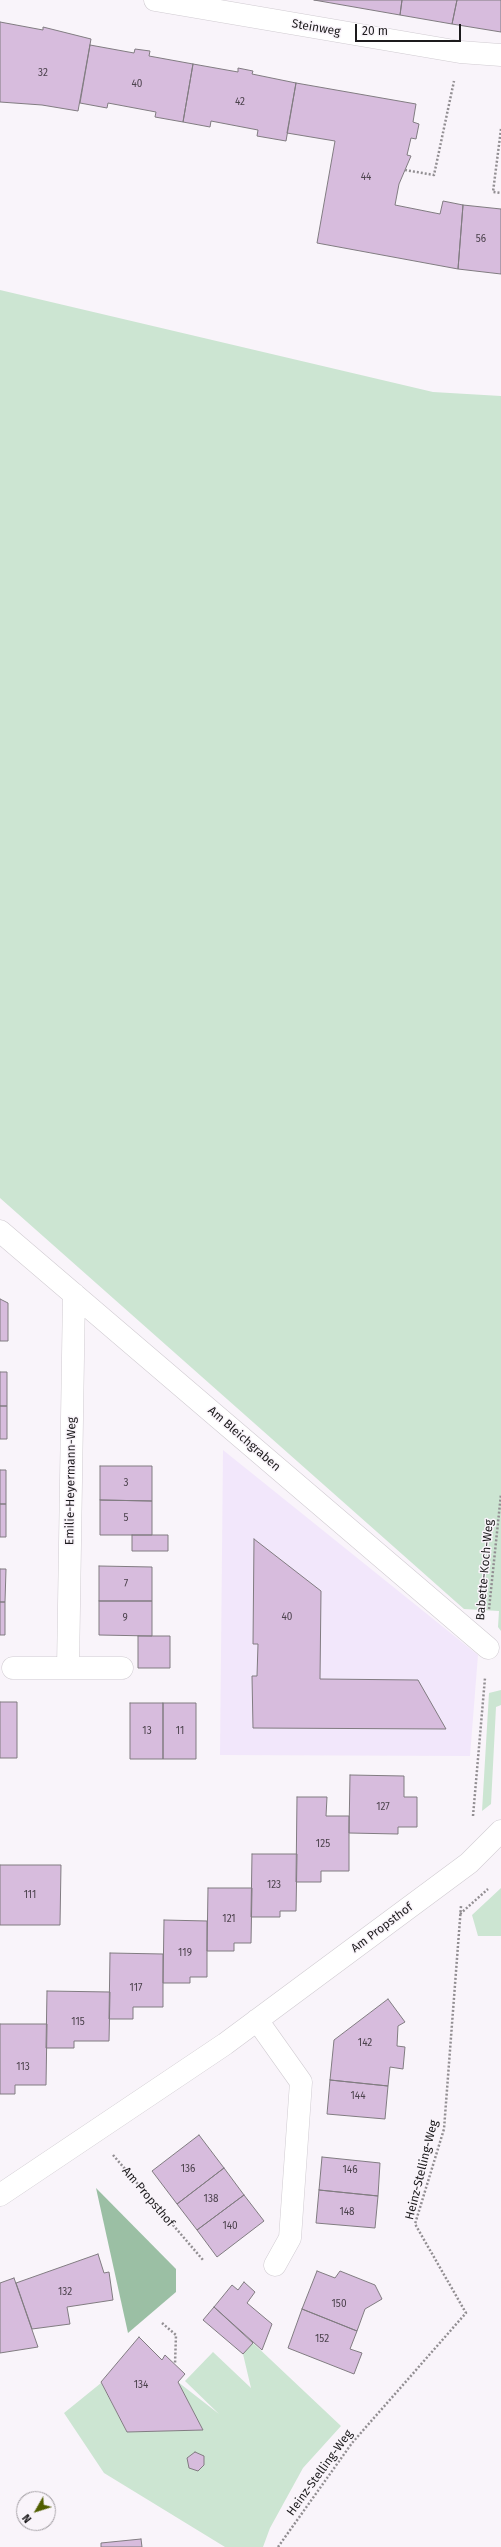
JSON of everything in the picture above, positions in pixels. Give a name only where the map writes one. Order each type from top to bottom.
[{"type":"street","name":"Steinweg","points":[[155,0],[460,52],[501,55]]},
{"type":"street","name":"Am Bleichgraben","points":[[0,1231],[488,1648]]},
{"type":"street","name":"Emilie-Heyermann-Weg","points":[[68,1668],[74,1294]]},
{"type":"street","points":[[13,1668],[122,1668]]},
{"type":"street","name":"Am Propsthof","points":[[0,2195],[94,2133],[257,2020],[469,1864],[501,1831]]},
{"type":"street","points":[[257,2020],[301,2082],[290,2238],[275,2266]]},
{"type":"path","points":[[405,170],[434,175],[460,52]]},
{"type":"path","points":[[501,129],[493,192],[501,193]]},
{"type":"path","name":"Babette-Koch-Weg","points":[[473,1819],[488,1648],[489,1598],[501,1494]]},
{"type":"path","name":"Heinz-Stelling-Weg","points":[[278,2547],[352,2443],[466,2313],[415,2224],[444,2129],[460,1914],[469,1864]]},
{"type":"path","points":[[460,1914],[490,1887]]},
{"type":"path","name":"Am Propsthof","points":[[94,2133],[203,2260]]},
{"type":"path","points":[[162,2323],[176,2335],[175,2364]]},
{"type":"shaded area","points":[[223,1450],[478,1655],[470,1756],[220,1755]]},
{"type":"green space","points":[[0,290],[433,392],[501,396],[501,1631],[498,1627],[499,1611],[464,1609],[0,1198]]},
{"type":"green space","points":[[501,1690],[501,1705],[496,1707],[491,1804],[482,1811],[489,1693]]},
{"type":"green space","points":[[501,1888],[501,1936],[478,1936],[472,1915]]},
{"type":"green space","points":[[96,2188],[176,2269],[176,2292],[128,2333]]},
{"type":"green space","points":[[253,2343],[341,2426],[303,2468],[270,2528],[263,2547],[225,2547],[104,2473],[64,2413],[101,2383],[127,2432],[203,2430],[178,2382],[219,2414],[185,2381],[213,2352],[251,2388],[243,2354]]},
{"type":"building","points":[[314,0],[402,0],[400,15]]},
{"type":"building","points":[[402,0],[457,0],[452,24],[400,15]]},
{"type":"building","points":[[457,0],[501,0],[501,32],[452,24]]},
{"type":"building","points":[[0,22],[43,30],[43,27],[91,39],[78,111],[42,105],[0,102]]},
{"type":"building","points":[[90,45],[134,53],[135,49],[150,51],[149,56],[193,64],[183,122],[155,117],[156,112],[108,103],[107,108],[80,103]]},
{"type":"building","points":[[193,64],[238,72],[238,68],[253,71],[252,74],[296,83],[286,141],[257,136],[258,130],[211,121],[210,127],[183,122]]},
{"type":"building","points":[[296,83],[416,104],[413,122],[419,124],[416,139],[411,138],[407,155],[411,156],[399,184],[395,205],[440,214],[443,201],[463,205],[458,269],[317,243],[335,141],[287,133]]},
{"type":"building","points":[[463,205],[501,209],[501,274],[458,269]]},
{"type":"building","points":[[0,1299],[8,1303],[8,1341],[0,1341]]},
{"type":"building","points":[[0,1372],[7,1372],[7,1406],[0,1406]]},
{"type":"building","points":[[0,1406],[7,1406],[7,1439],[0,1439]]},
{"type":"building","points":[[100,1466],[152,1466],[152,1501],[100,1500]]},
{"type":"building","points":[[0,1470],[6,1470],[6,1504],[0,1504]]},
{"type":"building","points":[[100,1500],[152,1501],[152,1535],[100,1535]]},
{"type":"building","points":[[0,1504],[6,1504],[6,1537],[0,1537]]},
{"type":"building","points":[[132,1535],[168,1535],[168,1551],[132,1551]]},
{"type":"building","points":[[254,1539],[321,1591],[320,1679],[418,1680],[446,1729],[253,1728],[252,1676],[257,1676],[258,1644],[253,1644]]},
{"type":"building","points":[[99,1566],[152,1567],[152,1601],[99,1601]]},
{"type":"building","points":[[0,1569],[6,1569],[5,1602],[0,1602]]},
{"type":"building","points":[[99,1601],[152,1601],[152,1636],[99,1635]]},
{"type":"building","points":[[0,1602],[5,1602],[5,1635],[0,1635]]},
{"type":"building","points":[[138,1636],[170,1636],[170,1668],[138,1668]]},
{"type":"building","points":[[0,1702],[17,1702],[17,1758],[0,1758]]},
{"type":"building","points":[[130,1703],[163,1703],[163,1759],[130,1759]]},
{"type":"building","points":[[163,1703],[196,1703],[196,1759],[163,1759]]},
{"type":"building","points":[[350,1775],[404,1776],[404,1797],[417,1797],[417,1827],[398,1827],[398,1834],[349,1833]]},
{"type":"building","points":[[297,1797],[327,1797],[326,1816],[349,1816],[349,1871],[321,1871],[321,1882],[296,1882]]},
{"type":"building","points":[[252,1854],[297,1854],[296,1911],[280,1911],[280,1917],[251,1917]]},
{"type":"building","points":[[0,1865],[61,1865],[60,1925],[0,1925]]},
{"type":"building","points":[[208,1888],[252,1888],[251,1943],[234,1943],[234,1951],[207,1951]]},
{"type":"building","points":[[164,1920],[207,1921],[207,1977],[190,1977],[190,1983],[163,1983]]},
{"type":"building","points":[[110,1953],[163,1954],[163,2007],[133,2007],[133,2019],[109,2019]]},
{"type":"building","points":[[47,1991],[110,1992],[109,2041],[74,2041],[74,2048],[46,2048]]},
{"type":"building","points":[[388,1999],[405,2022],[398,2026],[397,2046],[405,2047],[403,2069],[390,2067],[388,2086],[330,2080],[334,2040]]},
{"type":"building","points":[[0,2024],[47,2024],[46,2085],[15,2085],[15,2094],[0,2094]]},
{"type":"building","points":[[330,2080],[388,2086],[385,2119],[327,2114]]},
{"type":"building","points":[[199,2135],[224,2168],[177,2204],[152,2171]]},
{"type":"building","points":[[322,2157],[380,2163],[378,2196],[319,2190]]},
{"type":"building","points":[[224,2168],[244,2195],[197,2230],[177,2204]]},
{"type":"building","points":[[319,2190],[378,2196],[375,2228],[316,2223]]},
{"type":"building","points":[[244,2195],[264,2221],[217,2257],[197,2230]]},
{"type":"building","points":[[98,2254],[104,2273],[109,2272],[113,2300],[67,2307],[70,2324],[32,2329],[16,2283]]},
{"type":"building","points":[[317,2271],[335,2278],[340,2271],[375,2285],[382,2299],[365,2309],[357,2331],[302,2309]]},
{"type":"building","points":[[14,2278],[38,2347],[0,2353],[0,2283]]},
{"type":"building","points":[[244,2282],[255,2292],[247,2303],[272,2324],[262,2350],[214,2307],[232,2285],[238,2290]]},
{"type":"building","points":[[214,2307],[253,2343],[243,2354],[203,2320]]},
{"type":"building","points":[[302,2309],[357,2331],[350,2349],[362,2353],[354,2374],[288,2348]]},
{"type":"building","points":[[139,2337],[162,2360],[165,2355],[185,2374],[178,2382],[203,2430],[127,2432],[101,2382]]},
{"type":"building","points":[[195,2452],[204,2456],[204,2465],[198,2471],[189,2468],[187,2458]]},
{"type":"building","points":[[141,2539],[142,2547],[101,2547],[101,2543]]}]
